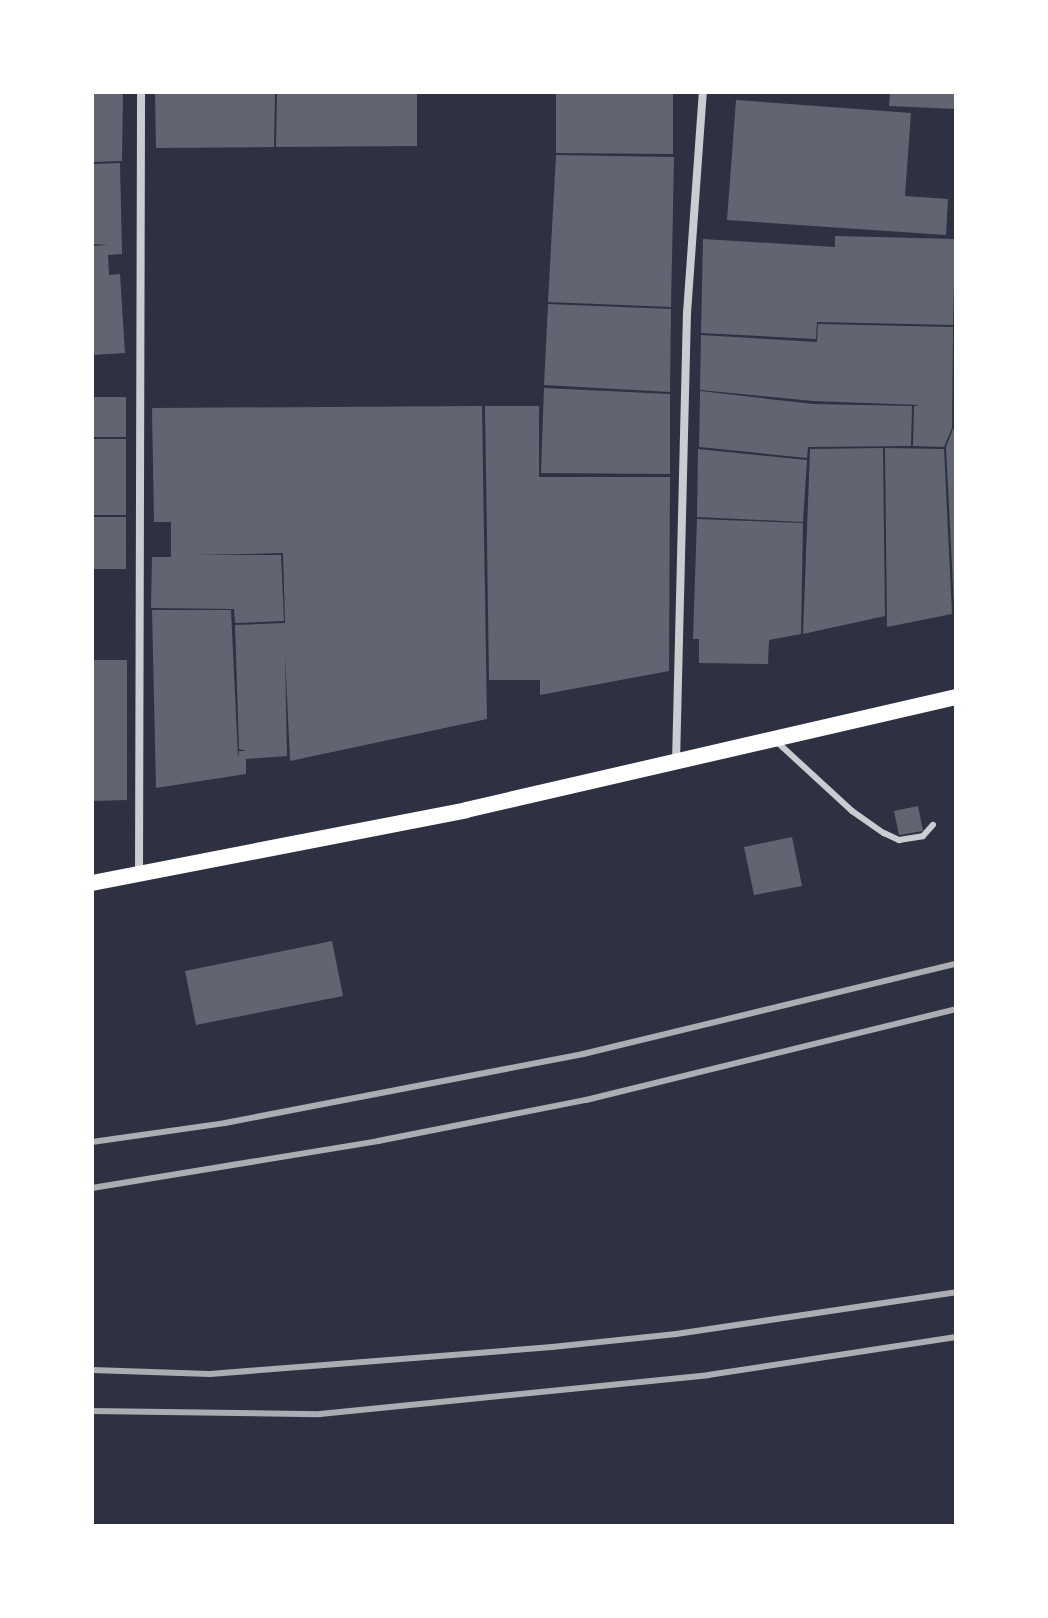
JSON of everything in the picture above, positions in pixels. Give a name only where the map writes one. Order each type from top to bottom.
[{"type":"main road","points":[[92,883],[466,810],[956,697]]},
{"type":"street","points":[[139,874],[141,92]]},
{"type":"street","points":[[676,764],[687,313],[703,92]]},
{"type":"lane","points":[[775,741],[852,811],[884,833],[899,840],[923,836],[933,825]]},
{"type":"building","points":[[92,92],[123,92],[122,161],[92,162]]},
{"type":"building","points":[[155,92],[275,92],[274,147],[156,148]]},
{"type":"building","points":[[277,92],[417,92],[417,146],[276,147]]},
{"type":"building","points":[[556,92],[673,92],[673,154],[556,153]]},
{"type":"building","points":[[890,92],[956,92],[956,109],[889,106]]},
{"type":"building","points":[[736,100],[911,113],[905,196],[948,199],[946,235],[727,220]]},
{"type":"building","points":[[556,155],[674,157],[671,307],[548,302]]},
{"type":"building","points":[[120,163],[122,254],[108,255],[109,275],[120,274],[125,353],[92,355],[92,246],[108,245],[92,244],[92,164]]},
{"type":"building","points":[[835,236],[955,239],[953,325],[817,322],[816,339],[701,333],[703,239],[835,247]]},
{"type":"building","points":[[548,304],[671,309],[670,392],[544,385]]},
{"type":"building","points":[[818,324],[953,327],[952,428],[944,447],[913,446],[914,406],[920,405],[813,401],[700,390],[701,335],[817,342]]},
{"type":"building","points":[[544,388],[670,394],[670,474],[541,473]]},
{"type":"building","points":[[700,391],[813,404],[912,406],[911,446],[808,447],[807,458],[699,447]]},
{"type":"building","points":[[92,397],[126,397],[126,437],[92,437]]},
{"type":"building","points":[[482,406],[487,719],[290,761],[285,654],[287,756],[246,759],[246,774],[156,788],[152,610],[231,610],[238,757],[239,751],[246,751],[239,749],[235,625],[285,623],[283,553],[197,555],[281,555],[284,621],[235,623],[234,609],[151,608],[152,557],[171,557],[171,522],[154,522],[152,408]]},
{"type":"building","points":[[485,406],[539,406],[539,477],[670,477],[669,671],[540,695],[540,680],[489,680]]},
{"type":"building","points":[[953,429],[956,429],[954,605],[946,447]]},
{"type":"building","points":[[92,439],[126,439],[126,515],[92,515]]},
{"type":"building","points":[[883,448],[885,616],[803,634],[810,449]]},
{"type":"building","points":[[885,448],[944,449],[952,614],[887,627]]},
{"type":"building","points":[[698,449],[807,460],[803,522],[697,517]]},
{"type":"building","points":[[92,517],[126,517],[126,569],[92,569]]},
{"type":"building","points":[[697,519],[803,523],[801,634],[769,640],[768,664],[699,663],[699,639],[693,639]]},
{"type":"building","points":[[92,660],[127,660],[127,800],[92,801]]},
{"type":"building","points":[[918,806],[923,831],[899,835],[894,811]]},
{"type":"building","points":[[792,837],[802,886],[754,895],[744,847]]},
{"type":"building","points":[[332,941],[343,996],[196,1025],[185,971]]},
{"type":"railway","points":[[92,1142],[225,1123],[583,1054],[956,964]]},
{"type":"railway","points":[[92,1188],[378,1141],[586,1100],[956,1009]]},
{"type":"railway","points":[[92,1370],[210,1374],[552,1347],[676,1334],[956,1292]]},
{"type":"railway","points":[[92,1411],[320,1414],[708,1375],[956,1337]]}]
